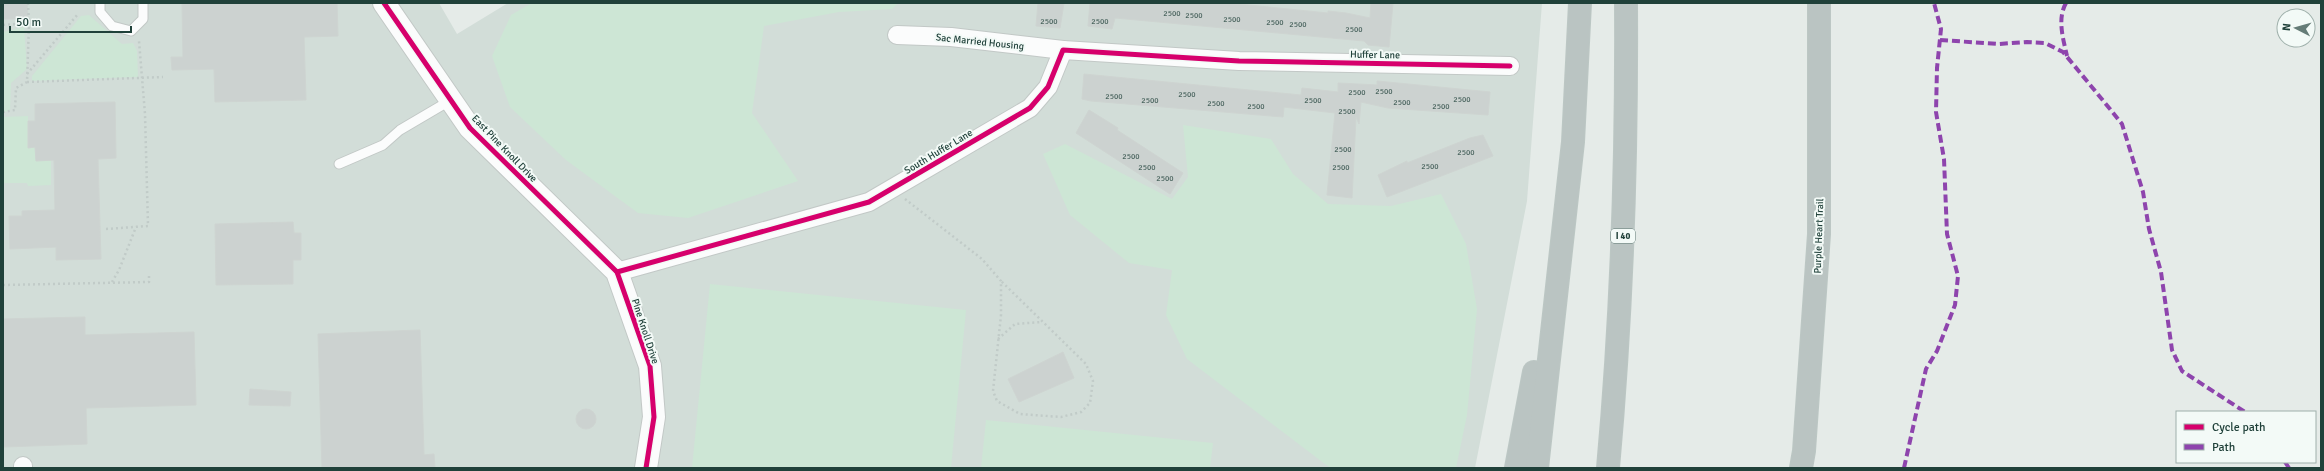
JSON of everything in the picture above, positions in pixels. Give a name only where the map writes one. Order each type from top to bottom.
[{"type":"highway","points":[[1537,468],[1573,142],[1580,3]]},
{"type":"highway","name":"I 40","points":[[1608,468],[1615,390],[1624,227],[1626,3]]},
{"type":"highway","name":"Purple Heart Trail","points":[[1803,462],[1819,234],[1819,3]]},
{"type":"highway","points":[[1516,468],[1543,321],[1559,262]]},
{"type":"street","name":"East Pine Knoll Drive","points":[[384,3],[470,128],[617,272]]},
{"type":"street","name":"Sac Married Housing","points":[[897,34],[951,37],[1063,50]]},
{"type":"street","name":"Huffer Lane","points":[[1063,50],[1240,61],[1510,66]]},
{"type":"street","name":"South Huffer Lane","points":[[617,272],[869,202],[1030,108],[1048,87],[1063,50]]},
{"type":"street","name":"Pine Knoll Drive","points":[[617,272],[650,366],[654,417],[646,468]]},
{"type":"lane","points":[[100,7],[112,26],[131,31],[143,19],[143,3]]},
{"type":"lane","points":[[339,164],[383,145],[400,130],[451,100]]},
{"type":"path","points":[[27,82],[29,23],[28,3]]},
{"type":"path","points":[[27,74],[78,14]]},
{"type":"path","points":[[3,25],[29,23]]},
{"type":"path","points":[[106,229],[148,226],[139,40]]},
{"type":"path","points":[[3,112],[15,110],[16,88],[27,82],[163,78]]},
{"type":"path","points":[[892,189],[982,259],[1001,281],[1086,364],[1093,381],[1090,402],[1081,412],[1061,417],[1020,414],[997,400],[994,391],[1001,281]]},
{"type":"path","points":[[111,283],[120,270],[136,227]]},
{"type":"path","points":[[3,285],[149,282],[149,273]]},
{"type":"path","points":[[998,340],[1015,324],[1042,322]]},
{"type":"shaded area","points":[[3,3],[439,3],[457,34],[508,3],[1542,3],[1527,201],[1475,468],[3,468]]},
{"type":"green space","points":[[532,3],[898,3],[892,9],[839,12],[764,26],[752,113],[798,181],[688,218],[638,213],[566,160],[510,107],[492,56],[511,15]]},
{"type":"green space","points":[[89,15],[122,44],[133,43],[137,51],[138,77],[32,81],[32,76],[81,16]]},
{"type":"green space","points":[[24,27],[27,69],[11,83],[10,111],[3,112],[3,32]]},
{"type":"green space","points":[[28,116],[28,147],[35,147],[36,161],[51,160],[51,185],[28,186],[27,183],[3,183],[3,117]]},
{"type":"green space","points":[[1183,125],[1271,139],[1293,174],[1328,204],[1391,206],[1441,194],[1466,244],[1477,309],[1467,415],[1456,468],[1331,468],[1187,359],[1166,315],[1172,270],[1129,263],[1070,215],[1043,154],[1065,144],[1172,199],[1188,177]]},
{"type":"green space","points":[[710,284],[966,310],[951,468],[692,468]]},
{"type":"green space","points":[[986,420],[1213,443],[1210,468],[981,468]]},
{"type":"building","points":[[3,3],[27,3],[28,19],[3,19]]},
{"type":"building","points":[[182,3],[337,3],[338,36],[304,37],[306,100],[215,102],[214,69],[172,70],[171,57],[183,57]]},
{"type":"building","points":[[1038,3],[1064,3],[1060,28],[1036,26]]},
{"type":"building","points":[[1090,3],[1229,3],[1328,13],[1328,11],[1370,18],[1371,3],[1393,3],[1389,47],[1368,45],[1364,41],[1115,18],[1112,29],[1088,26]]},
{"type":"building","points":[[1084,74],[1301,95],[1302,88],[1338,92],[1338,83],[1377,85],[1377,81],[1490,92],[1488,115],[1388,108],[1361,102],[1359,124],[1356,117],[1352,198],[1327,195],[1335,113],[1284,107],[1283,117],[1091,101],[1082,99]]},
{"type":"building","points":[[115,102],[116,158],[98,159],[101,259],[56,260],[56,247],[10,249],[9,216],[22,216],[22,211],[55,210],[54,160],[36,161],[35,147],[28,148],[28,121],[35,121],[35,104]]},
{"type":"building","points":[[1089,110],[1183,173],[1170,194],[1076,133]]},
{"type":"building","points":[[1483,135],[1493,156],[1387,197],[1378,175],[1407,161],[1407,163],[1470,138]]},
{"type":"building","points":[[293,222],[294,233],[301,233],[301,260],[293,260],[293,284],[216,285],[215,224]]},
{"type":"building","points":[[85,317],[85,335],[194,332],[196,405],[86,408],[87,444],[3,447],[3,319]]},
{"type":"building","points":[[420,330],[424,455],[434,454],[435,468],[322,468],[318,334]]},
{"type":"building","points":[[1063,352],[1074,378],[1019,402],[1008,379]]},
{"type":"building","points":[[250,389],[291,392],[290,406],[249,405]]},
{"type":"building","points":[[582,409],[590,409],[596,415],[596,423],[590,429],[582,429],[576,423],[576,415]]},
{"type":"marked path","points":[[1904,468],[1926,369],[1937,351],[1955,305],[1958,276],[1947,234],[1944,159],[1936,112],[1937,68],[1941,29],[1934,3]]},
{"type":"marked path","points":[[2066,3],[2063,9],[2061,22],[2067,56]]},
{"type":"marked path","points":[[1940,40],[1999,44],[2027,42],[2045,43],[2063,52],[2110,109],[2122,124],[2143,192],[2149,229],[2161,272],[2172,350],[2182,371],[2243,411]]},
{"type":"marked path","points":[[2286,463],[2289,468]]},
{"type":"cycle path","points":[[384,3],[470,128],[617,272],[650,366],[654,417],[646,468]]},
{"type":"cycle path","points":[[617,272],[869,202],[1030,108],[1048,87],[1063,50],[1239,61],[1510,66]]}]
